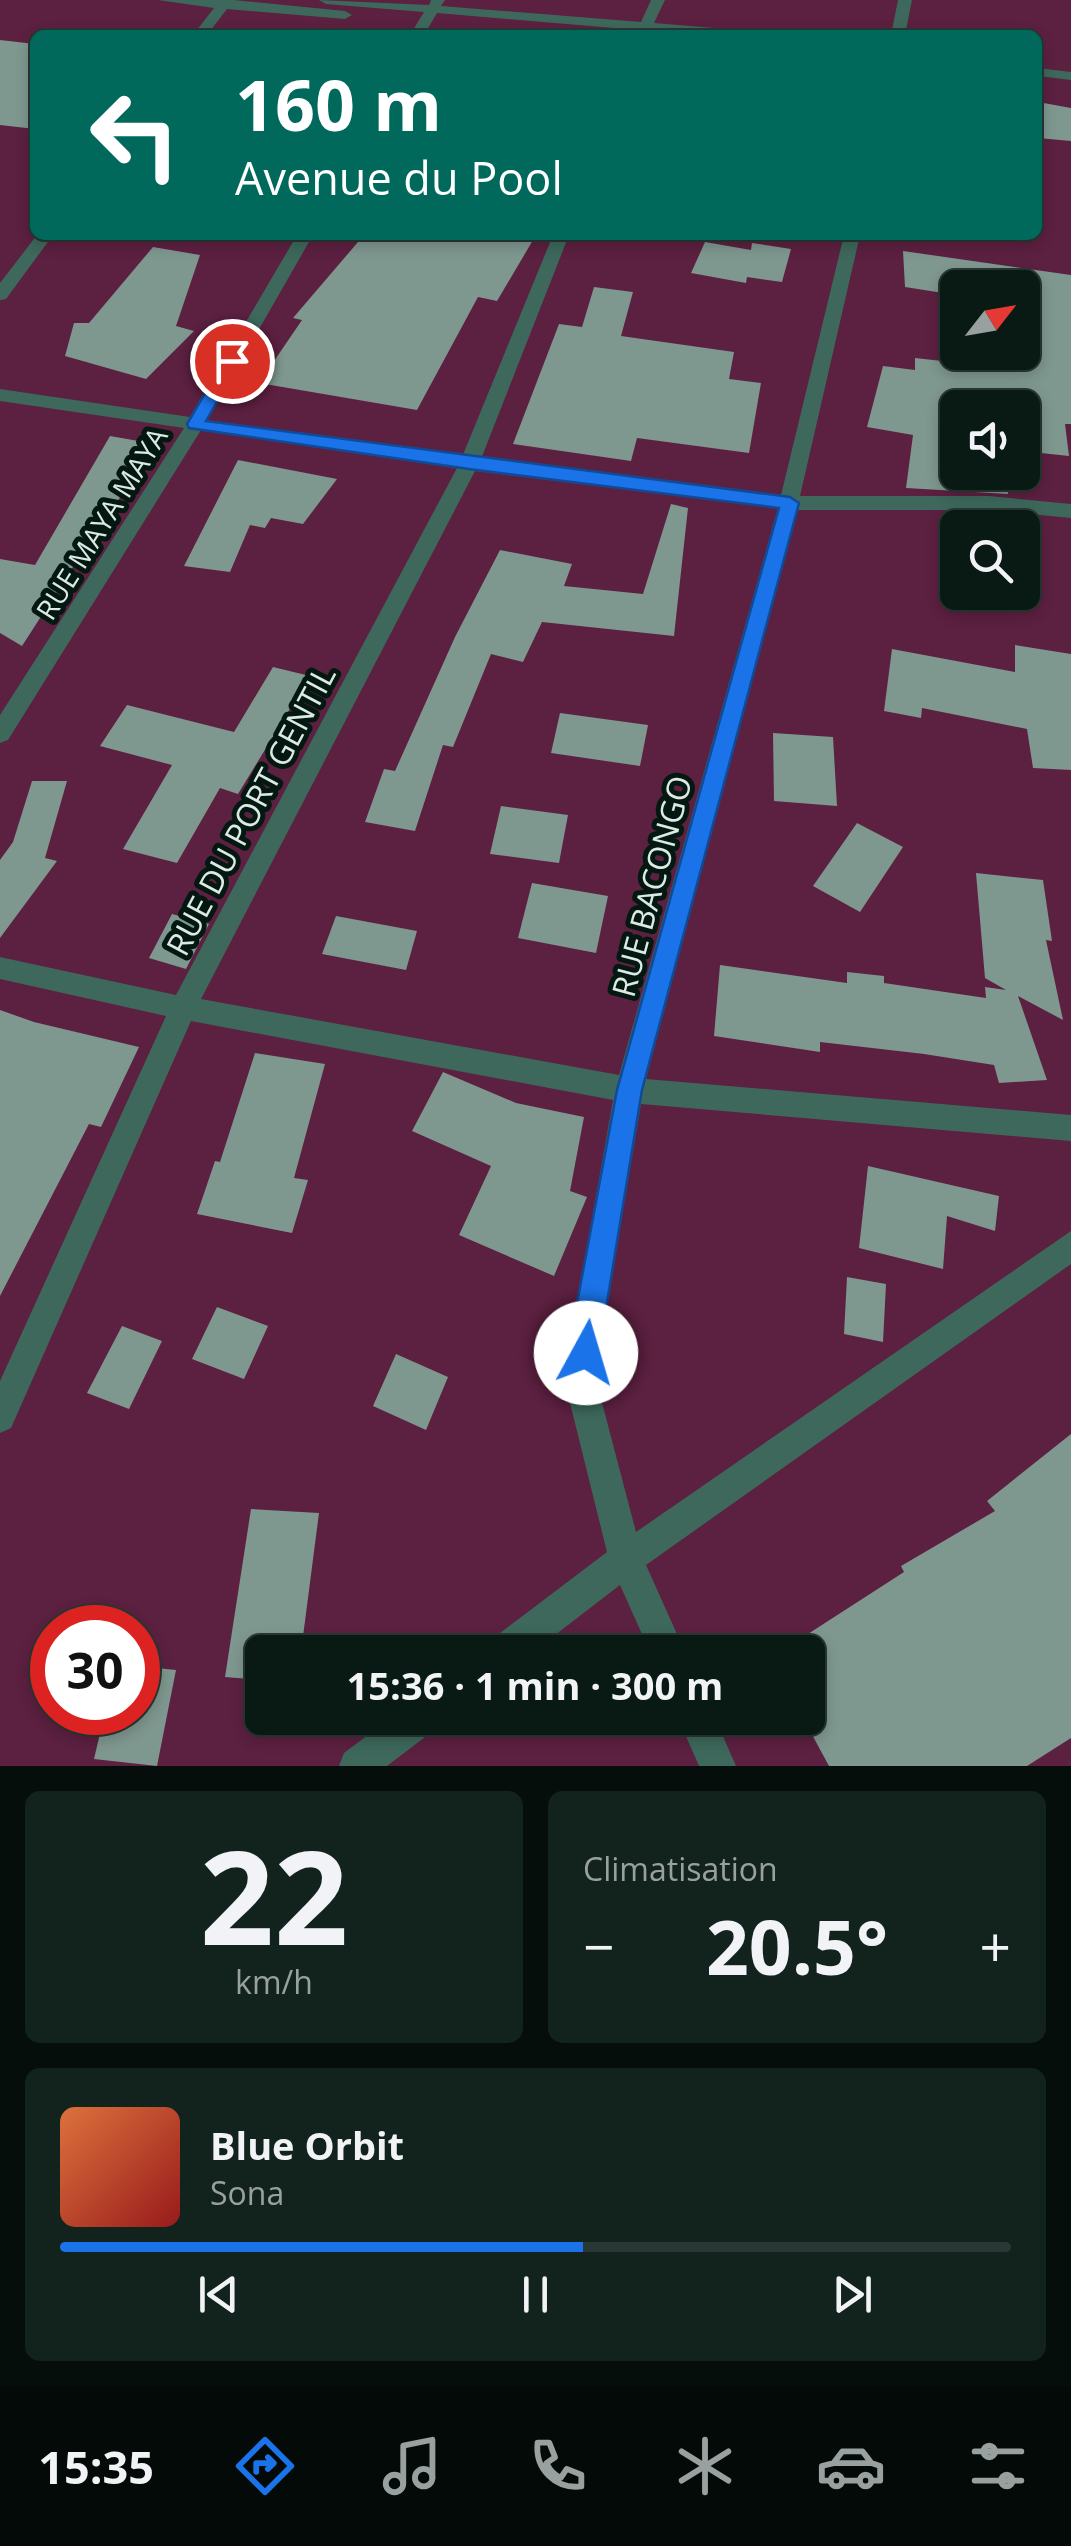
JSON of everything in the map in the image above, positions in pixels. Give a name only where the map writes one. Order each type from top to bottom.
[{"type":"street","points":[[165,0],[629,30]]},
{"type":"street","points":[[326,0],[547,30]]},
{"type":"street","points":[[643,30],[658,0]]},
{"type":"street","points":[[899,30],[905,0]]},
{"type":"street","points":[[204,30],[226,3]]},
{"type":"street","points":[[1042,60],[1071,63]]},
{"type":"street","points":[[1042,72],[1071,76]]},
{"type":"street","points":[[0,295],[41,240]]},
{"type":"street","name":"RUE MAYA MAYA","points":[[0,734],[195,424],[302,240]]},
{"type":"street","name":"RUE DU PORT GENTIL","points":[[0,1417],[183,1008],[469,464],[559,240]]},
{"type":"street","name":"RUE BACONGO","points":[[660,1635],[626,1559],[583,1391],[590,1314],[629,1090],[790,503],[851,240]]},
{"type":"street","points":[[0,395],[469,464],[790,503],[989,502],[1071,510]]},
{"type":"street","points":[[0,968],[183,1008],[629,1090],[1071,1128]]},
{"type":"street","points":[[527,1635],[626,1559],[1071,1246]]},
{"type":"street","points":[[357,1766],[398,1735]]},
{"type":"street","points":[[704,1735],[718,1766]]},
{"type":"shaded area","points":[[0,0],[1071,0],[1071,1766],[0,1766]]},
{"type":"building","points":[[0,40],[30,43],[30,128],[0,125]]},
{"type":"building","points":[[1042,103],[1071,108],[1071,141],[1042,138]]},
{"type":"building","points":[[360,240],[533,240],[497,301],[478,297],[417,410],[259,383],[302,320],[293,318]]},
{"type":"building","points":[[705,242],[751,250],[752,243],[791,249],[782,282],[747,277],[746,283],[691,273]]},
{"type":"building","points":[[153,247],[200,255],[176,326],[194,331],[146,379],[65,356],[74,323],[89,323]]},
{"type":"building","points":[[903,251],[1036,270],[940,270],[940,292],[905,287]]},
{"type":"building","points":[[1040,271],[1071,275],[1071,424],[1065,424],[1069,456],[1040,453],[1040,390],[940,390],[940,490],[906,488],[913,435],[867,427],[883,366],[915,370],[915,358],[940,361],[940,370],[1040,370]]},
{"type":"building","points":[[594,287],[633,292],[621,336],[734,352],[729,379],[761,383],[749,453],[637,438],[631,461],[513,444],[559,324],[582,327]]},
{"type":"building","points":[[110,436],[150,443],[87,557],[80,556],[22,646],[0,633],[0,559],[35,565]]},
{"type":"building","points":[[238,460],[337,479],[303,524],[271,518],[265,528],[250,525],[230,572],[184,566]]},
{"type":"building","points":[[940,490],[1008,490],[1008,494]]},
{"type":"building","points":[[671,504],[688,508],[674,636],[542,622],[523,662],[491,654],[453,747],[443,745],[415,831],[365,822],[384,769],[395,771],[455,637],[500,550],[572,564],[564,586],[643,594]]},
{"type":"building","points":[[1015,645],[1071,654],[1071,770],[1033,768],[1027,729],[922,708],[921,718],[884,711],[892,649],[1015,672]]},
{"type":"building","points":[[273,667],[310,676],[238,794],[220,788],[177,863],[123,849],[172,765],[100,746],[127,705],[234,732]]},
{"type":"building","points":[[560,713],[648,725],[640,766],[551,753]]},
{"type":"building","points":[[773,733],[833,737],[837,806],[774,801]]},
{"type":"building","points":[[32,781],[67,781],[45,858],[57,861],[0,938],[0,860],[13,842]]},
{"type":"building","points":[[501,806],[568,815],[559,863],[490,854]]},
{"type":"building","points":[[857,823],[903,847],[860,912],[813,886]]},
{"type":"building","points":[[976,873],[1043,880],[1052,941],[1046,940],[1063,1020],[1018,996],[1047,1080],[999,1083],[994,1065],[924,1054],[820,1042],[820,1052],[714,1036],[720,965],[847,983],[847,972],[884,976],[884,983],[986,998],[985,987],[1006,990],[985,978]]},
{"type":"building","points":[[532,883],[608,896],[596,953],[518,938]]},
{"type":"building","points":[[172,914],[209,924],[186,969],[149,958]]},
{"type":"building","points":[[336,916],[417,931],[406,970],[322,954]]},
{"type":"building","points":[[0,1010],[139,1047],[101,1127],[89,1124],[0,1296]]},
{"type":"building","points":[[255,1053],[325,1064],[294,1178],[308,1180],[292,1233],[197,1214],[215,1161],[220,1162]]},
{"type":"building","points":[[443,1072],[516,1103],[584,1117],[570,1191],[587,1197],[554,1276],[459,1235],[491,1166],[412,1131]]},
{"type":"building","points":[[868,1166],[999,1196],[995,1231],[947,1216],[943,1269],[859,1248]]},
{"type":"building","points":[[847,1277],[886,1284],[883,1342],[844,1334]]},
{"type":"building","points":[[217,1307],[268,1326],[244,1379],[192,1359]]},
{"type":"building","points":[[122,1326],[162,1341],[129,1409],[87,1393]]},
{"type":"building","points":[[396,1354],[448,1377],[426,1430],[373,1406]]},
{"type":"building","points":[[1071,1434],[1071,1738],[1027,1766],[829,1766],[812,1735],[825,1735],[825,1635],[806,1635],[904,1572],[901,1566],[995,1511],[987,1501]]},
{"type":"building","points":[[251,1509],[319,1513],[303,1635],[245,1635],[245,1679],[225,1677]]},
{"type":"building","points":[[160,1668],[176,1670],[157,1766],[94,1759],[100,1735],[160,1735]]},
{"type":"route","points":[[232,361],[195,424],[469,464],[790,503],[629,1090],[586,1353]]}]
